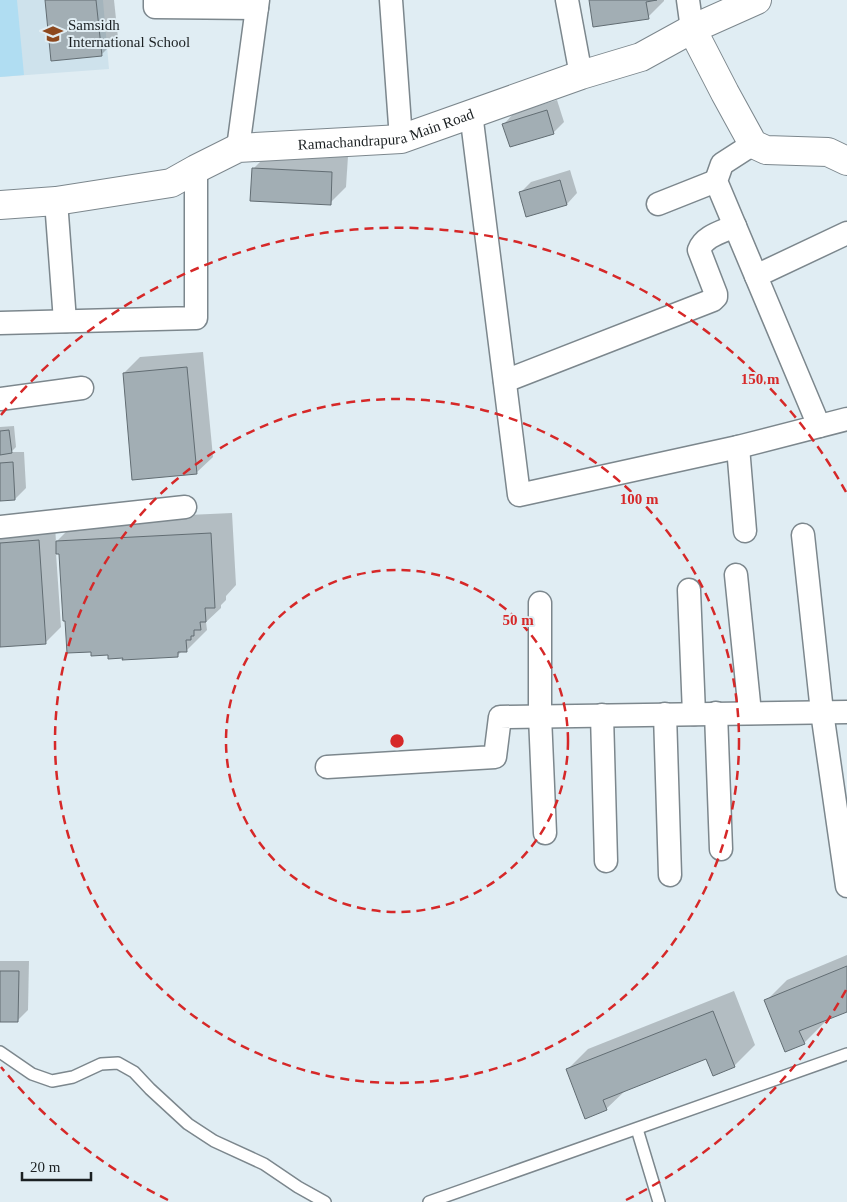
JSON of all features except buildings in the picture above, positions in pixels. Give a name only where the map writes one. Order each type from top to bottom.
[{"type":"street","points":[[155,0],[155,7],[258,4],[238,148]]},
{"type":"street","points":[[391,0],[401,139]]},
{"type":"street","points":[[567,0],[581,75]]},
{"type":"street","points":[[688,0],[692,29],[753,144],[766,150],[828,152],[847,161]]},
{"type":"street","name":"Ramachandrapura Main Road","points":[[0,205],[56,201],[171,183],[238,148],[401,139],[581,75],[641,57],[692,29],[757,0]]},
{"type":"street","points":[[471,113],[519,494],[738,448],[847,419]]},
{"type":"street","points":[[753,144],[722,164],[716,181],[819,426]]},
{"type":"street","points":[[0,323],[196,318],[196,169]]},
{"type":"street","points":[[658,204],[716,181]]},
{"type":"street","points":[[56,201],[65,321]]},
{"type":"street","points":[[505,381],[713,300],[716,294],[699,250],[701,245],[708,239],[735,226]]},
{"type":"street","points":[[756,276],[847,233]]},
{"type":"street","points":[[0,399],[82,388]]},
{"type":"street","points":[[738,448],[745,531]]},
{"type":"street","points":[[0,527],[185,507]]},
{"type":"street","points":[[803,535],[822,712],[847,886]]},
{"type":"street","points":[[736,575],[750,713]]},
{"type":"street","points":[[689,590],[721,849]]},
{"type":"street","points":[[540,603],[540,716],[545,833]]},
{"type":"street","points":[[327,767],[495,757],[500,717],[847,712]]},
{"type":"street","points":[[665,714],[670,875]]},
{"type":"street","points":[[602,715],[606,861]]},
{"type":"lane","points":[[0,1052],[32,1074],[52,1081],[73,1077],[100,1064],[118,1063],[134,1072],[188,1124],[214,1141],[264,1164],[298,1187],[326,1202]]},
{"type":"lane","points":[[429,1202],[847,1054]]},
{"type":"lane","points":[[636,1129],[659,1202]]},
{"type":"shaded area","name":"Samsidh International School","points":[[0,0],[103,0],[109,69],[0,77]]},
{"type":"shaded area","points":[[0,0],[17,0],[24,75],[0,77]]},
{"type":"place","name":"Samsidh International School","points":[[53,34]]}]
